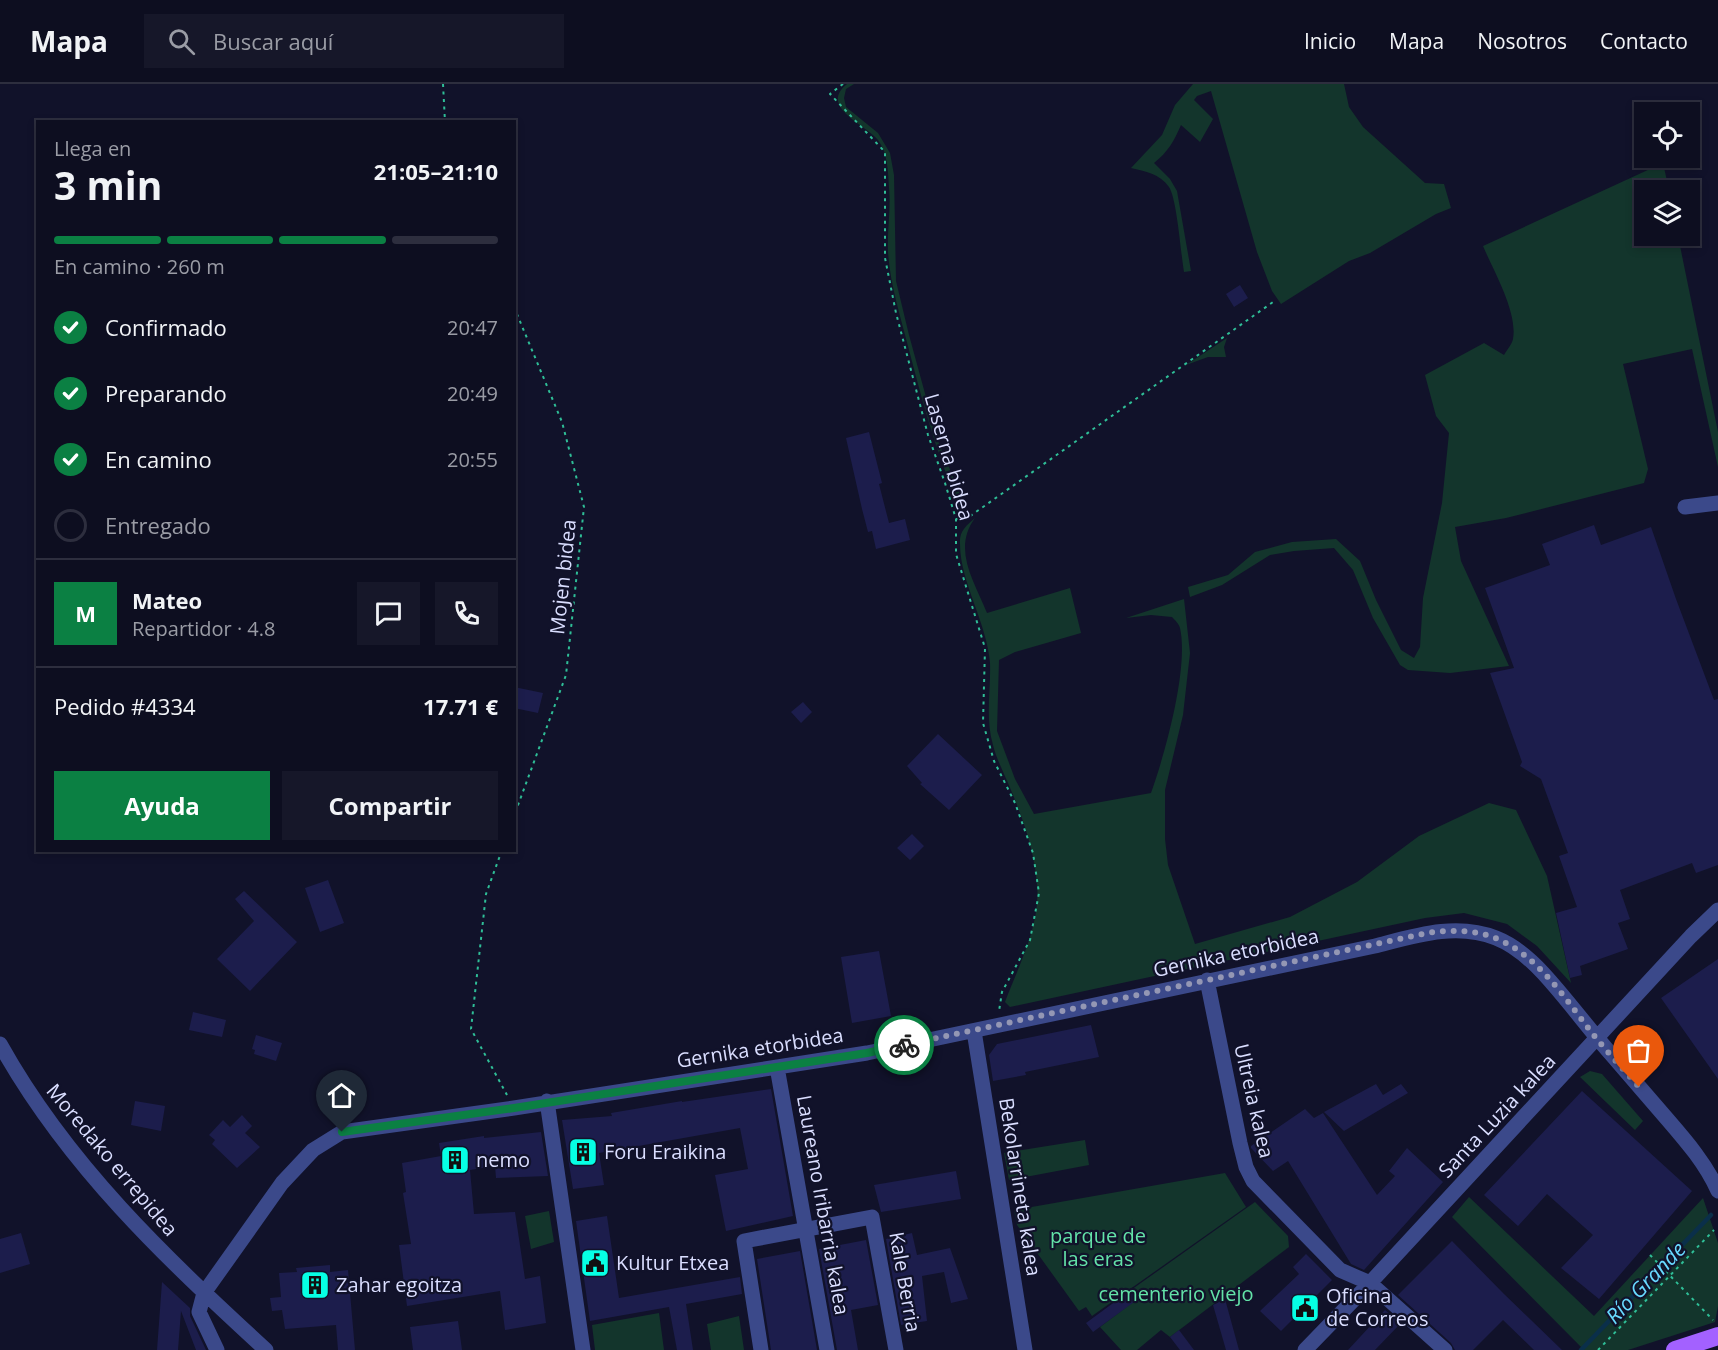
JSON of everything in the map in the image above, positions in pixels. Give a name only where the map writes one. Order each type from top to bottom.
[{"type":"main road","points":[[1675,1350],[1717,1329]]},
{"type":"street","points":[[1685,507],[1718,503]]},
{"type":"street","name":"Santa Luzia kalea","points":[[1305,1350],[1370,1283],[1691,936],[1718,910]]},
{"type":"street","name":"Gernika etorbidea","points":[[204,1293],[282,1182],[313,1150],[342,1132],[514,1108],[547,1101],[867,1053],[1427,933],[1452,930],[1474,932],[1496,938],[1518,950],[1543,972],[1597,1039],[1694,1150],[1718,1191]]},
{"type":"street","name":"Ultreia kalea","points":[[1207,980],[1246,1167],[1263,1193],[1340,1270],[1370,1283],[1445,1350]]},
{"type":"street","name":"Bekolarrineta kalea","points":[[974,1031],[1025,1350]]},
{"type":"street","name":"Moredako errepidea","points":[[0,1044],[34,1101],[123,1212],[163,1255],[266,1350]]},
{"type":"street","name":"Laureano Iribarria kalea","points":[[777,1067],[827,1350]]},
{"type":"street","points":[[547,1101],[583,1350]]},
{"type":"street","name":"Kale Berria","points":[[761,1350],[744,1241],[872,1217],[896,1350]]},
{"type":"street","points":[[204,1293],[199,1311],[217,1350]]},
{"type":"path","points":[[443,84],[445,120]]},
{"type":"path","name":"Laserna bidea","points":[[843,84],[830,94],[885,152],[885,258],[896,313],[928,435],[956,519],[956,555],[985,648],[982,723],[994,761],[1015,803],[1033,853],[1039,893],[1030,940],[1002,992],[996,1026]]},
{"type":"path","points":[[956,519],[966,519],[1273,302]]},
{"type":"path","name":"Mojen bidea","points":[[516,312],[562,422],[584,507],[567,675],[516,811]]},
{"type":"path","points":[[501,852],[486,894],[471,1029],[514,1108]]},
{"type":"path","points":[[1598,1350],[1714,1230]]},
{"type":"path","points":[[1650,1255],[1717,1329]]},
{"type":"green space","points":[[847,84],[854,84],[846,89],[844,98],[846,107],[878,133],[890,153],[894,175],[896,281],[938,441],[967,510],[962,514],[931,429],[893,289],[888,252],[889,196],[886,157],[878,140],[841,108],[838,100],[840,92]]},
{"type":"green space","points":[[1193,84],[1344,84],[1349,107],[1363,127],[1425,183],[1444,184],[1451,208],[1436,214],[1370,253],[1349,261],[1281,304],[1272,291],[1257,252],[1211,91],[1197,96],[1194,100],[1213,119],[1200,142],[1181,125],[1170,146],[1154,163],[1170,179],[1177,191],[1191,271],[1184,272],[1176,215],[1169,187],[1157,176],[1131,168],[1162,135],[1175,105]]},
{"type":"green space","points":[[1652,168],[1664,168],[1667,180],[1634,180],[1634,246],[1680,246],[1718,432],[1718,467],[1692,349],[1623,364],[1648,469],[1644,483],[1506,518],[1455,527],[1461,561],[1509,666],[1450,673],[1408,670],[1400,665],[1373,618],[1353,570],[1334,548],[1270,555],[1222,585],[1190,597],[1188,587],[1228,575],[1255,552],[1292,542],[1336,539],[1360,561],[1401,650],[1414,658],[1420,647],[1423,598],[1442,503],[1449,433],[1436,416],[1425,375],[1484,343],[1504,355],[1513,339],[1512,316],[1483,246]]},
{"type":"green space","points":[[1227,338],[1224,347],[1226,357],[1208,357],[1186,365]]},
{"type":"green space","points":[[975,518],[968,530],[965,553],[971,577],[987,613],[1070,588],[1081,633],[1015,652],[999,660],[997,731],[1015,779],[1034,814],[1151,793],[1174,711],[1181,665],[1180,628],[1172,617],[1151,615],[1126,618],[1184,599],[1190,653],[1183,715],[1165,790],[1165,839],[1168,865],[1195,944],[1290,917],[1357,882],[1419,836],[1489,803],[1516,810],[1547,876],[1571,983],[1537,946],[1507,924],[1464,913],[1425,918],[1010,1007],[1005,1002],[1032,929],[1036,914],[1037,884],[1027,832],[996,755],[991,735],[988,648],[961,558],[962,532]]},
{"type":"green space","points":[[1590,1071],[1602,1074],[1643,1121],[1635,1130],[1580,1077]]},
{"type":"green space","points":[[1085,1140],[1089,1165],[1009,1180],[1004,1153]]},
{"type":"green space","name":"parque de las eras","points":[[1225,1173],[1246,1207],[1092,1316],[1086,1307],[1079,1311],[1017,1225],[1014,1210]]},
{"type":"green space","points":[[1469,1197],[1594,1316],[1703,1198],[1718,1243],[1718,1306],[1715,1322],[1628,1350],[1584,1350],[1452,1217]]},
{"type":"green space","name":"cementerio viejo","points":[[1255,1202],[1288,1236],[1289,1247],[1170,1337],[1161,1330],[1137,1350],[1121,1350],[1100,1327],[1137,1299],[1131,1290]]},
{"type":"green space","points":[[549,1211],[554,1242],[531,1249],[525,1216]]},
{"type":"green space","points":[[659,1313],[664,1350],[595,1350],[592,1325]]},
{"type":"green space","points":[[739,1316],[744,1350],[711,1350],[707,1324]]},
{"type":"building","points":[[1240,285],[1248,298],[1234,307],[1226,294]]},
{"type":"building","points":[[869,432],[889,523],[905,519],[910,540],[876,549],[872,531],[868,532],[846,438]]},
{"type":"building","points":[[1594,525],[1601,545],[1651,527],[1714,700],[1718,699],[1718,865],[1696,873],[1692,863],[1620,890],[1630,919],[1618,923],[1628,949],[1580,966],[1582,975],[1570,978],[1556,913],[1577,907],[1559,856],[1568,853],[1541,779],[1520,766],[1522,762],[1490,673],[1514,668],[1485,588],[1550,565],[1542,544]]},
{"type":"building","points":[[516,687],[543,693],[538,713],[516,708]]},
{"type":"building","points":[[803,702],[812,712],[801,723],[791,712]]},
{"type":"building","points":[[938,734],[982,775],[949,810],[920,784],[922,783],[907,766]]},
{"type":"building","points":[[912,834],[924,846],[910,860],[897,848]]},
{"type":"building","points":[[328,880],[344,923],[320,932],[305,888]]},
{"type":"building","points":[[244,891],[297,942],[250,991],[217,959],[254,921],[235,899]]},
{"type":"building","points":[[879,951],[891,1016],[852,1023],[841,957]]},
{"type":"building","points":[[1718,959],[1718,1079],[1661,998]]},
{"type":"building","points":[[193,1012],[226,1020],[222,1037],[189,1030]]},
{"type":"building","points":[[1091,1025],[1099,1057],[993,1081],[989,1055],[997,1044]]},
{"type":"building","points":[[256,1035],[282,1043],[276,1061],[254,1054],[255,1050],[252,1049]]},
{"type":"building","points":[[1376,1084],[1383,1095],[1401,1084],[1408,1093],[1344,1131],[1324,1112]]},
{"type":"building","points":[[771,1089],[793,1216],[726,1231],[715,1175],[748,1169],[740,1128],[599,1153],[604,1185],[573,1189],[562,1120],[612,1116],[611,1113]]},
{"type":"building","points":[[1582,1091],[1692,1191],[1599,1299],[1561,1268],[1593,1235],[1547,1194],[1518,1226],[1484,1195]]},
{"type":"building","points":[[135,1101],[165,1106],[161,1131],[131,1125]]},
{"type":"building","points":[[1305,1109],[1314,1118],[1323,1113],[1377,1195],[1395,1176],[1389,1171],[1407,1148],[1443,1182],[1364,1270],[1351,1264],[1288,1161],[1273,1171],[1251,1148]]},
{"type":"building","points":[[242,1115],[252,1126],[245,1133],[260,1147],[237,1168],[212,1144],[215,1140],[209,1135],[223,1120],[230,1127]]},
{"type":"building","points":[[541,1132],[548,1176],[496,1178],[495,1166],[470,1170],[474,1214],[515,1212],[525,1279],[540,1276],[546,1323],[505,1330],[500,1291],[407,1306],[399,1245],[411,1244],[403,1193],[406,1192],[402,1163],[441,1156],[439,1143],[484,1136],[484,1138]]},
{"type":"building","points":[[956,1171],[961,1199],[881,1212],[874,1185]]},
{"type":"building","points":[[607,1216],[619,1298],[740,1277],[742,1294],[686,1304],[693,1350],[677,1350],[669,1307],[590,1321],[576,1221]]},
{"type":"building","points":[[21,1233],[30,1264],[0,1273],[0,1239]]},
{"type":"building","points":[[912,1233],[917,1255],[950,1248],[968,1299],[951,1303],[944,1272],[922,1276],[927,1321],[901,1325],[886,1239]]},
{"type":"building","points":[[866,1240],[878,1305],[851,1310],[858,1350],[837,1350],[819,1249]]},
{"type":"building","points":[[1452,1241],[1562,1350],[1534,1350],[1503,1320],[1473,1350],[1455,1350],[1451,1343],[1398,1295]]},
{"type":"building","points":[[800,1251],[817,1350],[771,1350],[757,1259]]},
{"type":"building","points":[[1306,1254],[1332,1280],[1281,1331],[1260,1311],[1299,1274],[1293,1267]]},
{"type":"building","name":"Zahar egoitza","points":[[330,1265],[330,1272],[348,1270],[355,1350],[338,1350],[336,1325],[285,1329],[282,1310],[272,1311],[270,1298],[281,1297],[279,1273],[297,1272],[296,1268]]},
{"type":"building","points":[[162,1282],[190,1308],[190,1316],[206,1350],[196,1350],[181,1311],[178,1350],[157,1350]]},
{"type":"building","points":[[1131,1290],[1138,1299],[1093,1332],[1086,1323]]},
{"type":"building","points":[[1225,1299],[1239,1350],[1226,1350],[1213,1305]]},
{"type":"building","points":[[1385,1310],[1401,1323],[1375,1350],[1348,1350]]},
{"type":"building","points":[[458,1321],[462,1350],[413,1350],[410,1327]]},
{"type":"building","points":[[1179,1330],[1194,1350],[1180,1350],[1170,1337]]},
{"type":"waterway","name":"Río Grande","points":[[1581,1350],[1711,1215]]},
{"type":"way so far","points":[[904,1045],[1375,946],[1427,933],[1452,930],[1474,932],[1496,938],[1518,950],[1543,972],[1639,1087]]},
{"type":"place","name":"Foru Eraikina","points":[[583,1152]]},
{"type":"place","name":"nemo","points":[[455,1160]]},
{"type":"place","name":"Kultur Etxea","points":[[595,1263]]},
{"type":"place","name":"Zahar egoitza","points":[[315,1285]]},
{"type":"place","name":"Oficina de Correos","points":[[1305,1308]]},
{"type":"route","points":[[342,1132],[514,1108],[547,1101],[867,1053],[904,1045]]}]
